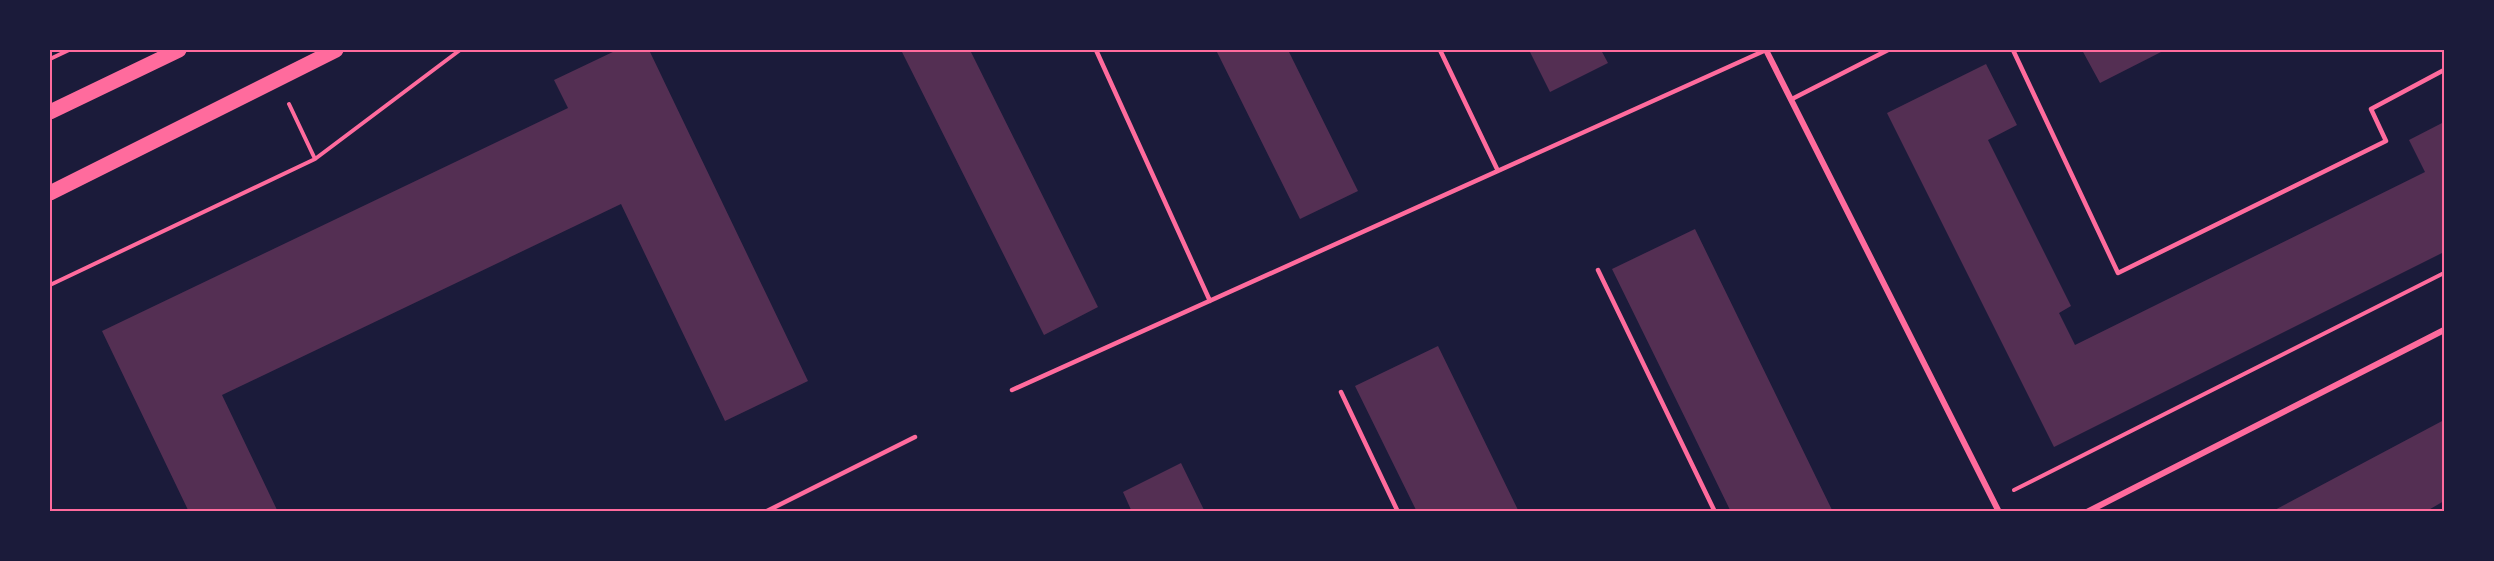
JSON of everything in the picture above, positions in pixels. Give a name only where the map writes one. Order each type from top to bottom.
[{"type":"main road","points":[[50,112],[179,50]]},
{"type":"main road","points":[[50,193],[336,50]]},
{"type":"street","points":[[1766,50],[1999,512]]},
{"type":"street","points":[[2087,512],[2445,330]]},
{"type":"lane","points":[[1096,50],[1210,301]]},
{"type":"lane","points":[[1440,50],[1498,171]]},
{"type":"lane","points":[[1012,390],[1766,50]]},
{"type":"lane","points":[[1792,99],[1888,50]]},
{"type":"lane","points":[[2013,50],[2118,273],[2386,141],[2371,109],[2445,70]]},
{"type":"lane","points":[[1598,270],[1715,512]]},
{"type":"lane","points":[[1341,392],[1398,512]]},
{"type":"lane","points":[[765,512],[915,438]]},
{"type":"path","points":[[50,59],[69,50]]},
{"type":"path","points":[[50,285],[315,159],[460,50]]},
{"type":"path","points":[[1994,501],[2445,273]]},
{"type":"building","points":[[617,50],[649,50],[808,381],[725,421],[621,204],[222,395],[278,512],[189,512],[102,331],[568,108],[554,80]]},
{"type":"building","points":[[901,50],[970,50],[1098,307],[1044,335]]},
{"type":"building","points":[[1216,50],[1288,50],[1358,191],[1300,219]]},
{"type":"building","points":[[1529,50],[1601,50],[1608,63],[1550,92]]},
{"type":"building","points":[[2082,50],[2165,50],[2100,83]]},
{"type":"building","points":[[1986,64],[2017,125],[1988,140],[2071,306],[2059,313],[2075,345],[2425,172],[2409,140],[2444,122],[2444,252],[2054,447],[1887,113]]},
{"type":"building","points":[[1695,229],[1833,512],[1731,512],[1612,269]]},
{"type":"building","points":[[1438,346],[1519,512],[1417,512],[1355,386]]},
{"type":"building","points":[[2444,420],[2444,501],[2425,512],[2271,512]]},
{"type":"building","points":[[1181,463],[1205,512],[1132,512],[1123,492]]}]
